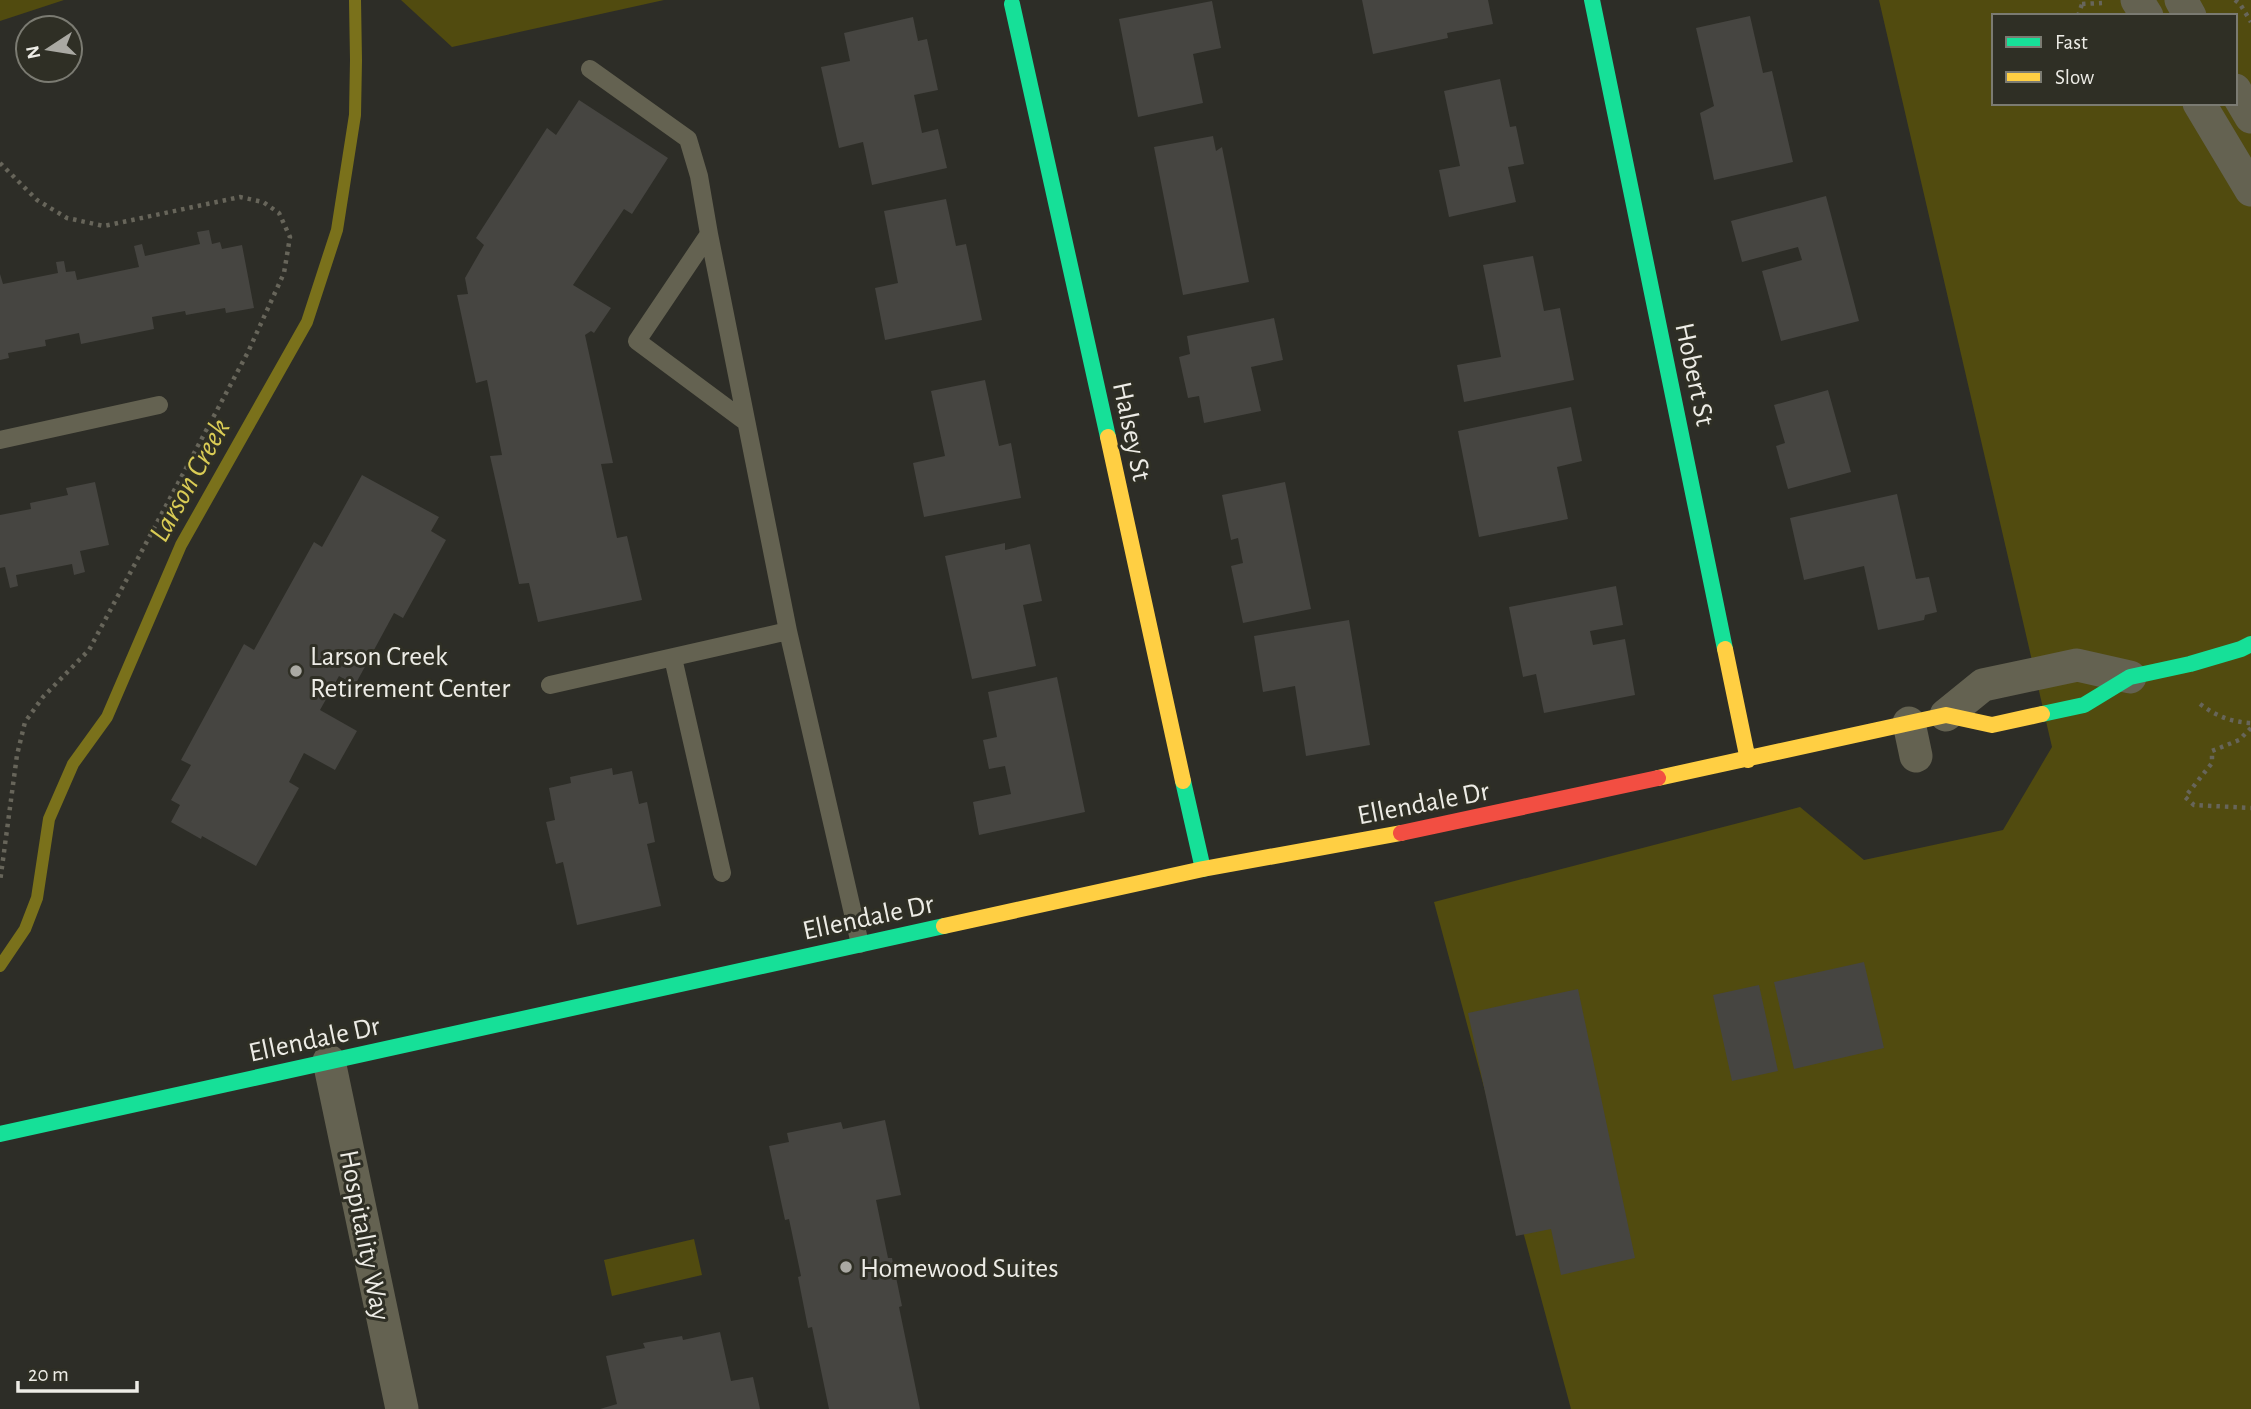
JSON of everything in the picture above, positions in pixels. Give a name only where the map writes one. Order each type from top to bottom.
[{"type":"street","name":"Hobert St","points":[[1592,0],[1748,760]]},
{"type":"street","name":"Halsey St","points":[[1013,4],[1203,869]]},
{"type":"street","points":[[2237,93],[2251,117]]},
{"type":"street","points":[[2200,105],[2251,190]]},
{"type":"street","points":[[1946,715],[1983,685],[2077,665],[2130,677],[2190,664],[2251,644]]},
{"type":"street","name":"Ellendale Dr","points":[[0,1134],[1203,869],[1442,826],[1946,715]]},
{"type":"street","points":[[1909,723],[1916,755]]},
{"type":"street","name":"Hospitality Way","points":[[329,1061],[401,1409]]},
{"type":"lane","points":[[590,69],[688,139],[699,176],[788,631],[860,944]]},
{"type":"lane","points":[[709,234],[636,341],[746,422]]},
{"type":"lane","points":[[0,440],[159,405]]},
{"type":"lane","points":[[550,685],[788,631]]},
{"type":"lane","points":[[673,658],[722,873]]},
{"type":"path","points":[[2235,0],[2251,22]]},
{"type":"path","points":[[0,163],[37,200],[67,218],[104,226],[240,197],[263,202],[279,213],[290,237],[284,273],[248,352],[89,650],[43,696],[25,722],[17,755],[0,882]]},
{"type":"path","points":[[2200,704],[2213,714],[2251,725],[2239,740],[2212,751],[2212,764],[2185,797],[2194,805],[2251,808]]},
{"type":"shaded area","points":[[0,0],[64,0],[14,14],[14,16],[0,21]]},
{"type":"shaded area","points":[[401,0],[664,0],[452,47]]},
{"type":"shaded area","points":[[1879,0],[2251,0],[2251,1409],[1571,1409],[1434,902],[1800,807],[1864,860],[2003,830],[2052,747]]},
{"type":"shaded area","points":[[694,1239],[702,1275],[612,1296],[604,1260]]},
{"type":"building","points":[[1362,0],[1488,0],[1493,24],[1447,33],[1448,38],[1373,54]]},
{"type":"building","points":[[1212,1],[1221,48],[1193,54],[1203,103],[1138,117],[1119,19]]},
{"type":"building","points":[[1750,16],[1763,73],[1772,71],[1793,162],[1714,180],[1700,113],[1714,106],[1696,28]]},
{"type":"building","points":[[913,17],[918,41],[927,39],[938,90],[914,95],[922,133],[938,129],[947,168],[872,185],[863,142],[839,148],[821,67],[850,61],[844,33]]},
{"type":"building","points":[[1500,79],[1510,127],[1516,126],[1524,164],[1508,167],[1516,202],[1449,217],[1439,170],[1460,166],[1444,91]]},
{"type":"building","points":[[579,100],[668,158],[632,214],[624,209],[573,285],[611,308],[594,333],[591,331],[585,335],[613,463],[601,464],[617,538],[627,536],[642,600],[538,622],[529,583],[519,584],[490,456],[502,455],[487,380],[476,383],[457,295],[468,294],[465,278],[484,245],[476,238],[547,128],[556,135]]},
{"type":"building","points":[[1213,136],[1216,151],[1222,147],[1249,282],[1183,295],[1154,147]]},
{"type":"building","points":[[1826,196],[1859,321],[1781,341],[1762,271],[1802,260],[1798,247],[1742,262],[1731,221]]},
{"type":"building","points":[[946,199],[956,246],[966,244],[982,320],[885,340],[875,288],[898,283],[884,211]]},
{"type":"building","points":[[209,230],[212,244],[220,242],[222,249],[242,245],[254,308],[226,313],[225,308],[186,315],[185,311],[152,317],[154,329],[81,344],[79,333],[45,340],[46,346],[8,353],[9,358],[0,360],[0,274],[3,284],[58,273],[56,262],[64,261],[66,272],[75,271],[77,280],[139,267],[134,246],[142,244],[145,256],[200,244],[197,232]]},
{"type":"building","points":[[1533,256],[1544,311],[1560,308],[1574,380],[1464,402],[1457,365],[1501,357],[1483,265]]},
{"type":"building","points":[[1274,318],[1283,360],[1251,367],[1261,411],[1204,423],[1199,396],[1188,398],[1179,357],[1190,354],[1187,336]]},
{"type":"building","points":[[985,380],[999,446],[1011,443],[1021,498],[924,517],[913,463],[945,456],[931,391]]},
{"type":"building","points":[[1828,390],[1851,472],[1788,489],[1776,446],[1785,443],[1774,405]]},
{"type":"building","points":[[1571,407],[1582,461],[1557,467],[1568,519],[1479,537],[1458,431]]},
{"type":"building","name":"Larson Creek Retirement Center","points":[[362,475],[439,517],[431,531],[446,540],[403,618],[394,613],[355,685],[339,676],[320,710],[357,731],[335,770],[304,753],[289,782],[299,788],[256,866],[171,822],[180,805],[171,800],[191,765],[181,760],[244,644],[254,650],[314,542],[322,547]]},
{"type":"building","points":[[95,482],[109,545],[80,551],[85,572],[74,575],[72,564],[16,575],[18,586],[10,588],[5,567],[0,568],[0,515],[31,509],[30,503],[68,495],[66,488]]},
{"type":"building","points":[[1285,482],[1311,609],[1243,623],[1231,566],[1243,563],[1238,538],[1231,540],[1222,495]]},
{"type":"building","points":[[1897,494],[1916,579],[1929,577],[1937,612],[1925,615],[1924,620],[1878,630],[1864,566],[1804,580],[1790,518]]},
{"type":"building","points":[[1005,543],[1005,550],[1030,544],[1042,601],[1023,605],[1036,666],[972,679],[945,556]]},
{"type":"building","points":[[1616,586],[1623,625],[1590,631],[1593,645],[1625,639],[1635,695],[1544,713],[1536,674],[1523,677],[1509,607]]},
{"type":"building","points":[[1349,620],[1370,745],[1306,756],[1295,686],[1263,692],[1254,636]]},
{"type":"building","points":[[1057,677],[1085,812],[979,835],[973,802],[1011,794],[1005,766],[989,769],[983,740],[997,737],[988,692]]},
{"type":"building","points":[[612,768],[613,775],[632,771],[639,804],[647,802],[655,842],[647,844],[661,906],[577,925],[563,862],[556,864],[546,822],[555,820],[549,788],[571,783],[570,777]]},
{"type":"building","points":[[1864,962],[1884,1048],[1794,1069],[1774,982]]},
{"type":"building","points":[[1759,985],[1778,1071],[1732,1081],[1713,995]]},
{"type":"building","points":[[1578,989],[1635,1258],[1561,1275],[1551,1229],[1516,1236],[1468,1013]]},
{"type":"building","name":"Homewood Suites","points":[[885,1120],[901,1195],[876,1200],[888,1258],[892,1258],[920,1409],[829,1409],[812,1327],[808,1328],[789,1219],[785,1220],[769,1146],[789,1142],[787,1133],[841,1122],[843,1129]]},
{"type":"building","points":[[720,1332],[731,1381],[753,1377],[760,1409],[600,1409],[617,1404],[606,1356],[645,1348],[643,1343],[682,1336],[683,1340]]},
{"type":"waterway","name":"Larson Creek","points":[[0,966],[25,929],[37,898],[49,819],[73,764],[107,717],[181,545],[307,322],[337,230],[355,115],[355,0]]},
{"type":"traffic: fast","points":[[1592,0],[1725,649]]},
{"type":"traffic: fast","points":[[1012,4],[1108,437]]},
{"type":"traffic: fast","points":[[2042,714],[2084,705],[2130,677],[2190,664],[2251,644]]},
{"type":"traffic: fast","points":[[1183,781],[1203,869]]},
{"type":"traffic: fast","points":[[0,1134],[944,926]]},
{"type":"traffic: slow","points":[[1108,437],[1183,781]]},
{"type":"traffic: slow","points":[[1725,649],[1748,760]]},
{"type":"traffic: slow","points":[[1658,778],[1946,715],[1992,725],[2042,714]]},
{"type":"traffic: slow","points":[[944,926],[1203,869],[1401,833]]},
{"type":"traffic: jam","points":[[1401,833],[1658,778]]},
{"type":"place","name":"Larson Creek Retirement Center","points":[[296,671]]},
{"type":"place","name":"Homewood Suites","points":[[846,1267]]}]
